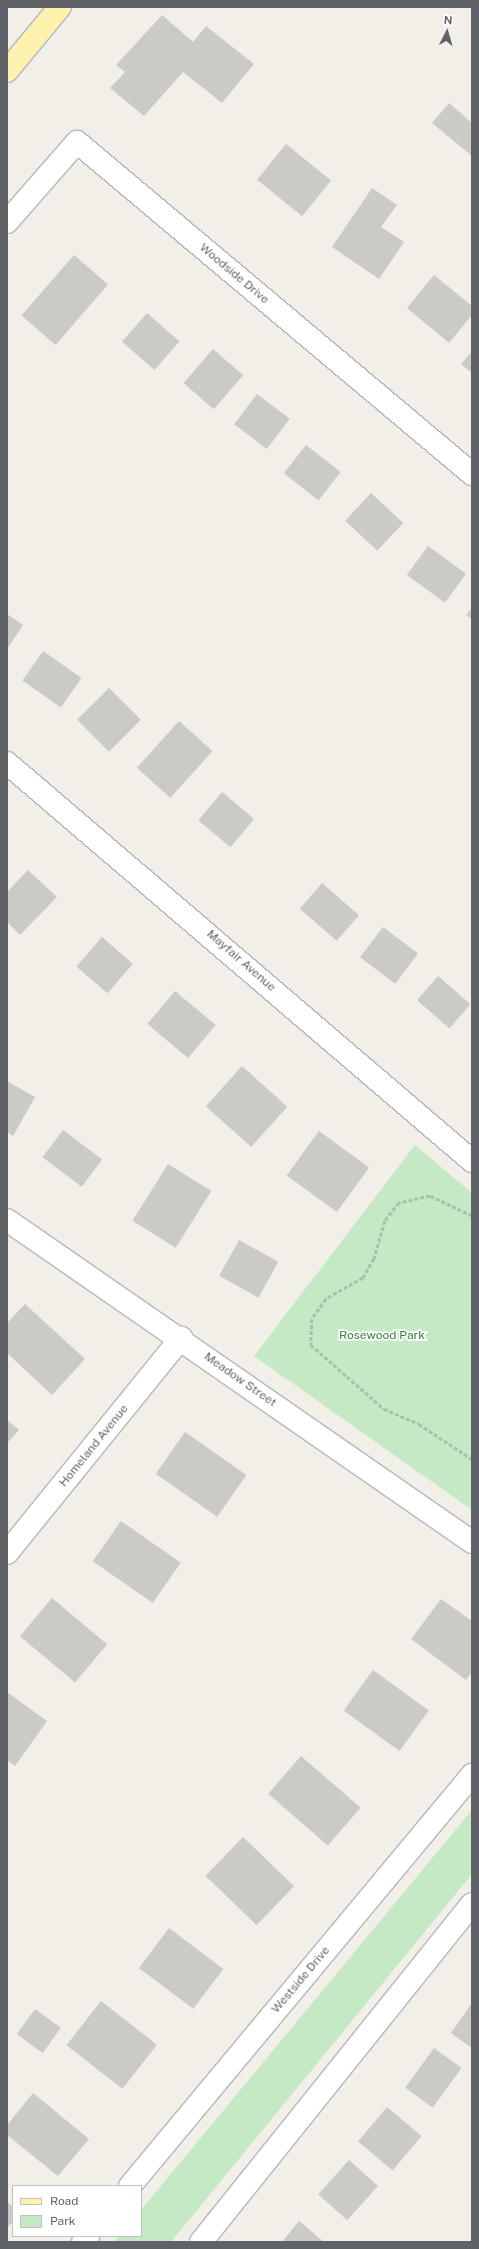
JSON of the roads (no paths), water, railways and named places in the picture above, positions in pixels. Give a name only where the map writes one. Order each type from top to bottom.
[{"type":"main road","points":[[7,71],[60,7]]},
{"type":"street","name":"Woodside Drive","points":[[7,222],[77,142],[472,474]]},
{"type":"street","name":"Mayfair Avenue","points":[[7,763],[472,1162]]},
{"type":"street","name":"Meadow Street","points":[[7,1220],[181,1338],[472,1542]]},
{"type":"street","name":"Homeland Avenue","points":[[7,1553],[181,1338]]},
{"type":"street","name":"Westside Drive","points":[[131,2185],[472,1775]]},
{"type":"street","points":[[201,2242],[472,1904]]},
{"type":"park label","name":"Rosewood Park","points":[[382,1336]]}]
